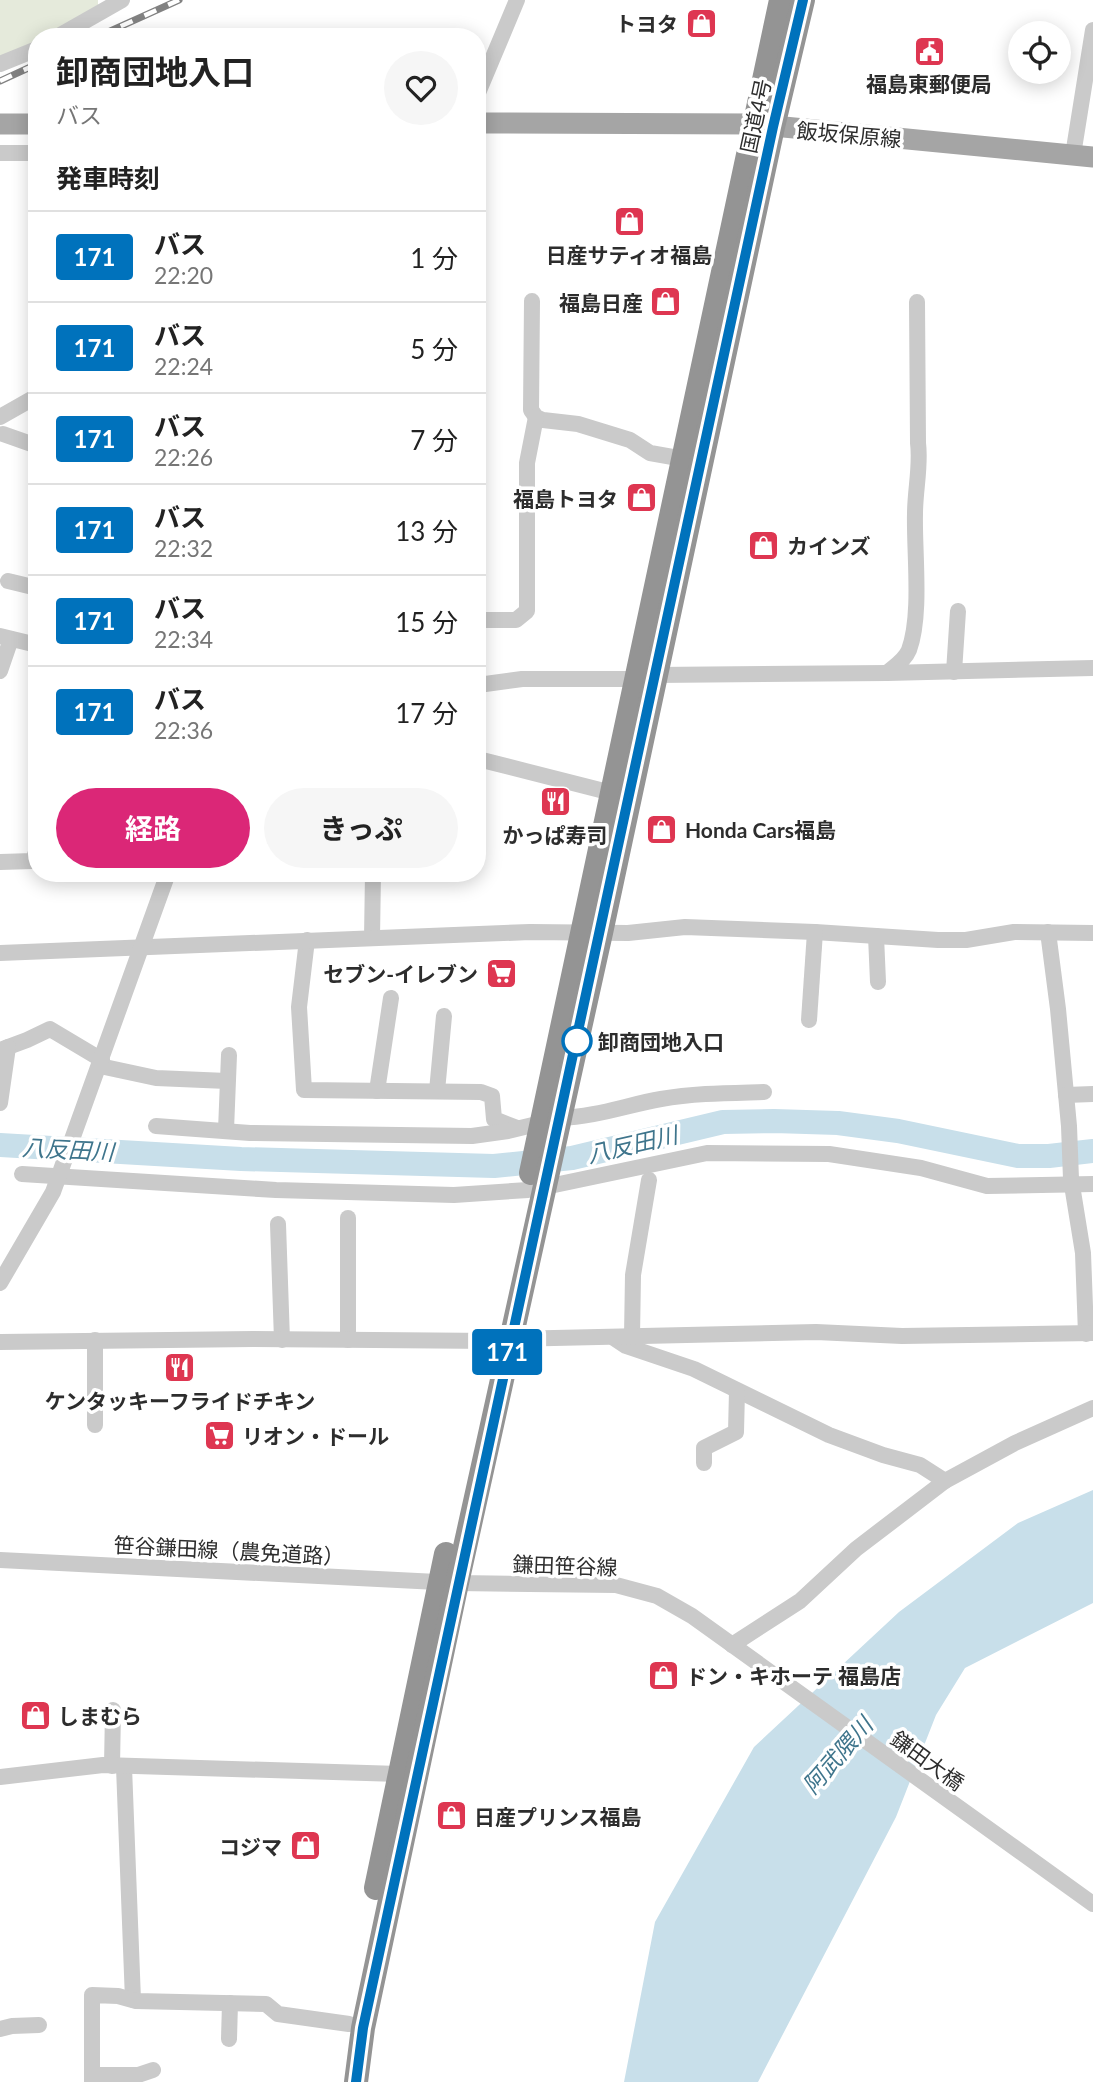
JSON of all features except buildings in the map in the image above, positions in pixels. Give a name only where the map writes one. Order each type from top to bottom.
[{"type":"highway","name":"国道4号","points":[[356,2082],[363,2028],[448,1583],[537,1185],[543,1125],[591,932],[763,126],[781,0]]},
{"type":"highway","name":"国道4号","points":[[591,932],[612,793],[646,677],[684,459],[763,126],[803,0]]},
{"type":"highway","name":"国道4号","points":[[340,2082],[399,1774],[448,1583]]},
{"type":"main road","name":"飯坂保原線","points":[[486,123],[763,126],[1083,156]]},
{"type":"main road","points":[[0,124],[28,124]]},
{"type":"street","points":[[70,28],[104,4],[122,0]]},
{"type":"street","points":[[486,74],[517,0]]},
{"type":"street","points":[[1083,156],[1093,30]]},
{"type":"street","points":[[0,64],[28,53]]},
{"type":"street","points":[[0,153],[28,153]]},
{"type":"street","points":[[532,301],[531,410],[536,417],[578,424],[631,440],[650,453],[684,459]]},
{"type":"street","points":[[887,673],[907,655],[911,646],[915,612],[915,492],[920,458],[917,302]]},
{"type":"street","points":[[4,410],[28,400]]},
{"type":"street","points":[[486,620],[516,620],[527,611],[527,463],[536,417]]},
{"type":"street","points":[[3,434],[28,443]]},
{"type":"street","points":[[8,581],[28,586]]},
{"type":"street","points":[[954,672],[957,611]]},
{"type":"street","points":[[0,671],[6,637],[28,643]]},
{"type":"street","points":[[486,684],[522,680],[1093,668]]},
{"type":"street","points":[[486,761],[612,793]]},
{"type":"street","points":[[0,862],[28,861]]},
{"type":"street","points":[[0,1283],[53,1192],[165,882]]},
{"type":"street","points":[[372,938],[373,882]]},
{"type":"street","points":[[0,953],[307,940],[628,933],[685,927],[966,940],[1014,932],[1093,933]]},
{"type":"street","points":[[808,1020],[815,932]]},
{"type":"street","points":[[0,1342],[502,1340],[816,1332],[902,1336],[1089,1334],[1088,1249],[1072,1182],[1058,1009],[1048,932]]},
{"type":"street","points":[[876,936],[878,982]]},
{"type":"street","points":[[307,940],[299,1007],[304,1090],[481,1092],[492,1096],[494,1119],[543,1125]]},
{"type":"street","points":[[377,1091],[391,998]]},
{"type":"street","points":[[437,1091],[444,1016]]},
{"type":"street","points":[[0,1103],[4,1049],[50,1029],[101,1063],[156,1078],[227,1081]]},
{"type":"street","points":[[226,1130],[229,1055]]},
{"type":"street","points":[[156,1126],[250,1133],[472,1136],[543,1125],[702,1093],[764,1092]]},
{"type":"street","points":[[1066,1095],[1093,1094]]},
{"type":"street","points":[[22,1174],[276,1190],[454,1195],[537,1185],[707,1153],[829,1154],[921,1168],[987,1186],[1072,1182],[1093,1184]]},
{"type":"street","points":[[632,1336],[634,1275],[649,1180]]},
{"type":"street","points":[[348,1218],[348,1340]]},
{"type":"street","points":[[278,1224],[282,1339]]},
{"type":"street","points":[[612,1337],[626,1346],[694,1369],[829,1435],[920,1465],[945,1481]]},
{"type":"street","points":[[95,1340],[95,1425]]},
{"type":"street","points":[[704,1463],[704,1448],[736,1432],[737,1391]]},
{"type":"street","points":[[735,1647],[800,1601],[856,1549],[945,1481],[1015,1443],[1093,1408]]},
{"type":"street","name":"笹谷鎌田線（農免道路）","points":[[0,1560],[448,1583]]},
{"type":"street","name":"鎌田笹谷線","points":[[448,1583],[589,1584],[636,1590],[657,1596],[676,1606],[735,1647]]},
{"type":"street","name":"鎌田大橋","points":[[735,1647],[1093,1904]]},
{"type":"street","points":[[113,1710],[133,2000]]},
{"type":"street","points":[[0,1777],[118,1766],[399,1774]]},
{"type":"street","points":[[153,2070],[138,2075],[92,2079],[92,1995],[118,1996],[133,2000],[265,2004],[278,2014],[349,2024]]},
{"type":"street","points":[[229,2039],[230,2003]]},
{"type":"street","points":[[0,2029],[39,2025]]},
{"type":"shaded area","points":[[0,0],[98,0],[98,5],[60,28],[28,28],[28,45],[0,58]]},
{"type":"water","name":"阿武隈川","points":[[1093,1490],[1093,1603],[965,1668],[936,1715],[896,1817],[758,2082],[624,2082],[655,1922],[754,1747],[899,1612],[1018,1523]]},
{"type":"waterway","name":"八反田川","points":[[0,1145],[241,1159],[494,1166],[572,1158],[723,1122],[774,1121],[838,1123],[898,1131],[1018,1156],[1093,1151]]},
{"type":"railway","points":[[117,28],[179,0]]},
{"type":"railway","points":[[0,81],[28,68]]},
{"type":"bus line","name":"171","points":[[356,2082],[363,2028],[457,1583],[601,933],[773,127],[803,0]]},
{"type":"place","name":"トヨタ","points":[[701,23]]},
{"type":"place","name":"福島東郵便局","points":[[929,51]]},
{"type":"place","name":"日産サティオ福島","points":[[629,222]]},
{"type":"place","name":"福島日産","points":[[666,302]]},
{"type":"place","name":"福島トヨタ","points":[[641,498]]},
{"type":"place","name":"カインズ","points":[[764,545]]},
{"type":"place","name":"かっぱ寿司","points":[[555,802]]},
{"type":"place","name":"Honda Cars福島","points":[[662,829]]},
{"type":"place","name":"セブン-イレブン","points":[[501,973]]},
{"type":"place","name":"卸商団地入口","points":[[577,1041]]},
{"type":"place","name":"ケンタッキーフライドチキン","points":[[180,1368]]},
{"type":"place","name":"リオン・ドール","points":[[219,1435]]},
{"type":"place","name":"ドン・キホーテ 福島店","points":[[663,1675]]},
{"type":"place","name":"しまむら","points":[[35,1715]]},
{"type":"place","name":"日産プリンス福島","points":[[451,1816]]},
{"type":"place","name":"コジマ","points":[[305,1846]]}]
